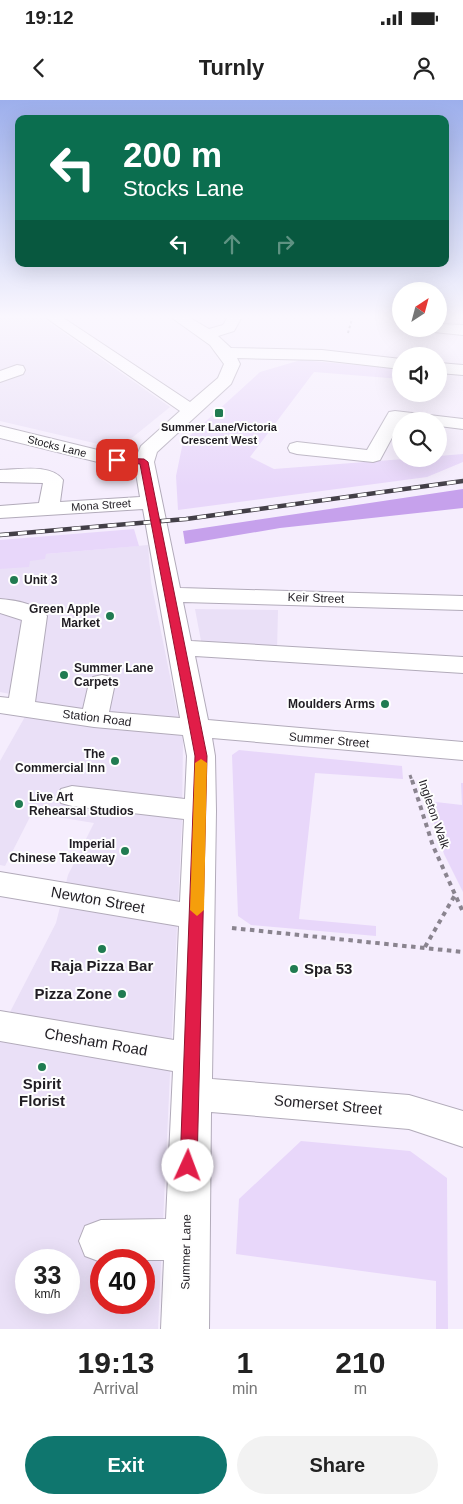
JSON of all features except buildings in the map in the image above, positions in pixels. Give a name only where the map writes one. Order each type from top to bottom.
[{"type":"street","points":[[134,372],[192,411]]},
{"type":"street","points":[[144,462],[148,450],[225,380],[228,372]]},
{"type":"street","points":[[297,448],[373,456],[392,420]]},
{"type":"street","points":[[447,422],[463,424]]},
{"type":"street","name":"Stocks Lane","points":[[0,432],[106,458],[144,462]]},
{"type":"street","name":"Summer Lane","points":[[144,462],[201,756],[186,1239],[185,1329]]},
{"type":"street","points":[[0,476],[42,475],[53,480],[49,509]]},
{"type":"street","name":"Mona Street","points":[[0,512],[152,502]]},
{"type":"street","name":"Keir Street","points":[[170,595],[463,603]]},
{"type":"street","points":[[0,606],[11,607],[35,616],[10,707]]},
{"type":"street","points":[[180,648],[463,665]]},
{"type":"street","points":[[94,719],[102,683]]},
{"type":"street","name":"Station Road","points":[[10,707],[94,719],[195,728]]},
{"type":"street","name":"Summer Street","points":[[195,728],[463,751]]},
{"type":"street","points":[[72,796],[200,811]]},
{"type":"street","name":"Newton Street","points":[[0,884],[196,918]]},
{"type":"street","name":"Chesham Road","points":[[0,1026],[192,1076]]},
{"type":"street","name":"Somerset Street","points":[[192,1076],[409,1112],[463,1129]]},
{"type":"street","points":[[101,1241],[186,1239]]},
{"type":"path","name":"Ingleton Walk","points":[[408,747],[410,778],[433,846],[463,912]]},
{"type":"path","points":[[425,948],[455,895]]},
{"type":"path","points":[[196,918],[235,928],[463,952]]},
{"type":"shaded area","points":[[0,372],[120,372],[170,407],[133,437],[111,447],[0,421]]},
{"type":"shaded area","points":[[260,372],[314,372],[250,457],[274,469],[392,460],[392,467],[447,467],[447,455],[463,454],[463,462],[427,477],[178,510],[176,476],[183,442]]},
{"type":"shaded area","points":[[318,372],[392,372],[392,378]]},
{"type":"shaded area","points":[[463,489],[463,508],[280,528],[185,544],[183,531]]},
{"type":"shaded area","points":[[134,529],[139,546],[46,554],[45,559],[30,561],[29,567],[0,569],[0,540]]},
{"type":"shaded area","points":[[148,545],[151,582],[183,741],[182,820],[158,1329],[0,1329],[0,1013],[9,1014],[56,923],[68,875],[94,823],[32,813],[5,866],[0,865],[0,761],[35,699],[0,692],[0,564],[46,554]]},
{"type":"shaded area","points":[[195,609],[278,610],[277,650],[202,646]]},
{"type":"shaded area","points":[[239,750],[402,766],[403,779],[315,773],[299,919],[376,926],[376,936],[251,925],[238,916],[232,755]]},
{"type":"shaded area","points":[[461,783],[463,783],[463,892],[444,854],[427,801],[462,805]]},
{"type":"shaded area","points":[[301,1141],[410,1151],[447,1178],[448,1329],[436,1329],[436,1281],[236,1254],[239,1199]]},
{"type":"railway","points":[[0,535],[186,519],[463,481]]},
{"type":"slow traffic","points":[[197,910],[201,763]]},
{"type":"place","name":"Summer Lane/Victoria Crescent West","points":[[219,413]]},
{"type":"place","name":"Unit 3","points":[[14,580]]},
{"type":"place","name":"Green Apple Market","points":[[110,616]]},
{"type":"place","name":"Summer Lane Carpets","points":[[64,675]]},
{"type":"place","name":"Moulders Arms","points":[[385,704]]},
{"type":"place","name":"The Commercial Inn","points":[[115,761]]},
{"type":"place","name":"Live Art Rehearsal Studios","points":[[19,804]]},
{"type":"place","name":"Imperial Chinese Takeaway","points":[[125,851]]},
{"type":"place","name":"Raja Pizza Bar","points":[[102,949]]},
{"type":"place","name":"Spa 53","points":[[294,969]]},
{"type":"place","name":"Pizza Zone","points":[[122,994]]},
{"type":"place","name":"Spirit Florist","points":[[42,1067]]},
{"type":"route","points":[[117,460],[144,462],[147,485],[166,566],[201,756],[188,1166]]}]
